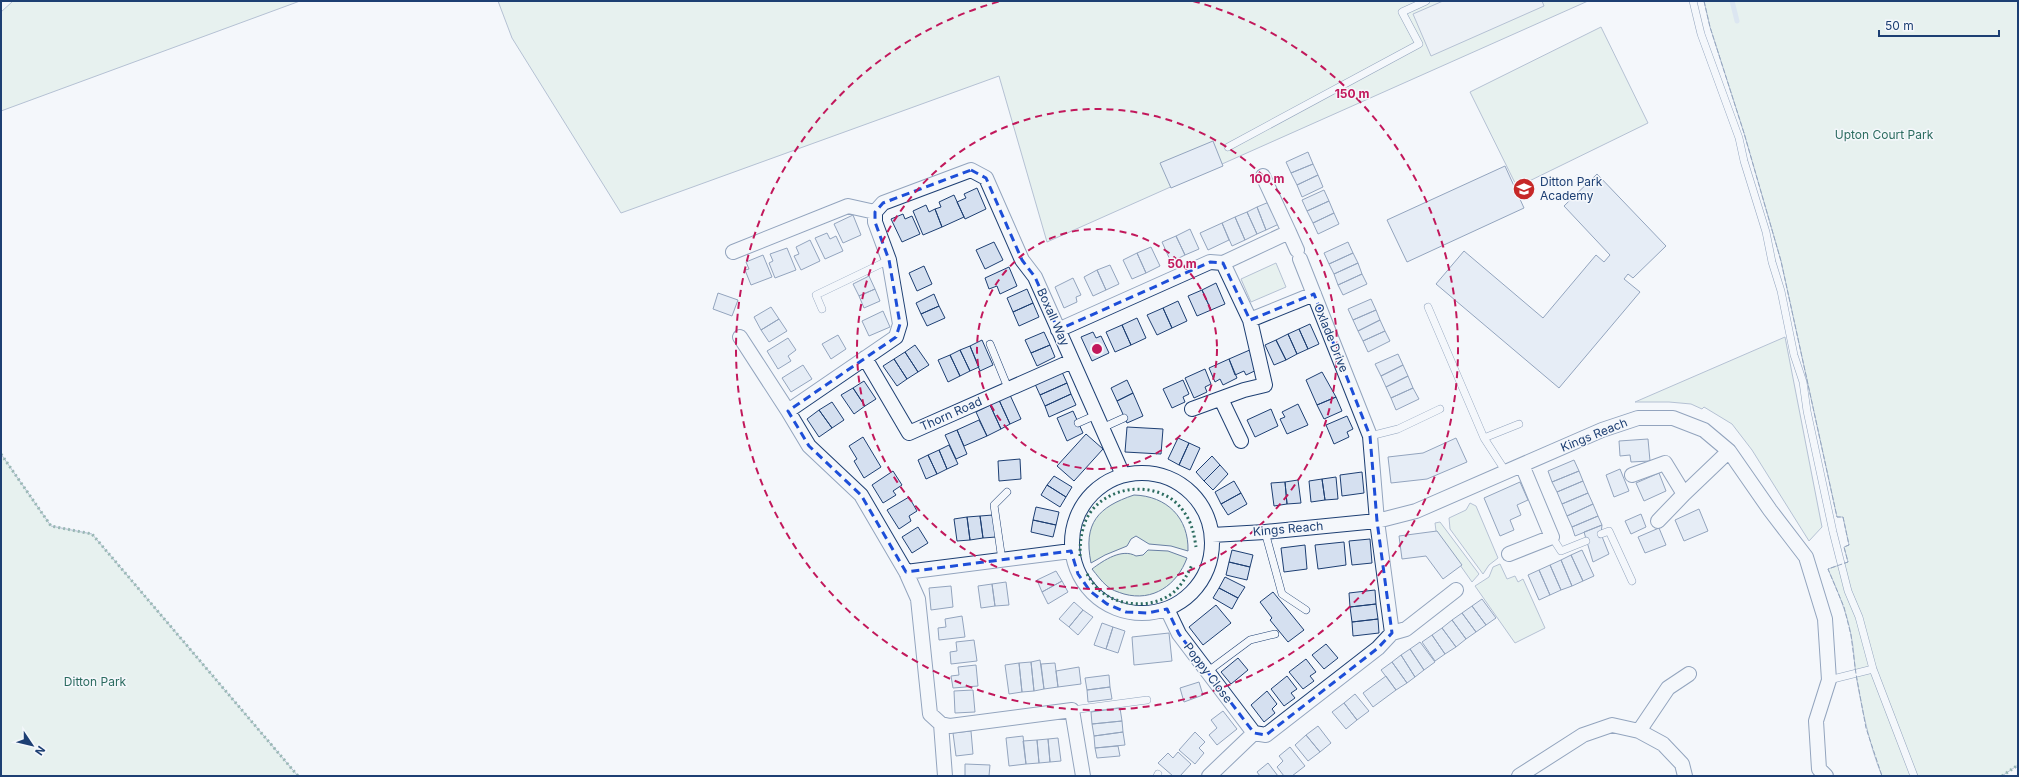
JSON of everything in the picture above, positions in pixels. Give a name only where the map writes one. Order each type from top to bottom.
[{"type":"street","name":"Boxall Way","points":[[876,212],[884,203],[971,170],[986,178],[1022,260],[1035,277],[1123,474]]},
{"type":"street","points":[[1263,176],[1289,232],[1314,294]]},
{"type":"street","points":[[733,252],[848,206],[876,212],[875,222],[889,260],[900,324],[896,337],[788,411]]},
{"type":"street","points":[[1058,330],[1210,262],[1222,263],[1289,232]]},
{"type":"street","points":[[1192,409],[1244,390],[1266,385],[1250,320],[1222,263]]},
{"type":"street","name":"Oxlade Drive","points":[[1250,320],[1314,294],[1370,436],[1377,521],[1392,633]]},
{"type":"street","points":[[740,337],[809,446],[861,495],[906,572],[918,599],[930,714],[941,724],[950,726],[1072,710],[1083,776]]},
{"type":"street","name":"Thorn Road","points":[[865,358],[909,433],[1072,361]]},
{"type":"street","points":[[1221,399],[1241,441]]},
{"type":"street","name":"Kings Reach","points":[[1212,535],[1265,532],[1377,521],[1416,511],[1602,430],[1638,418],[1673,418],[1704,430],[1730,451],[1770,510],[1806,557],[1826,619],[1829,680],[1816,721],[1821,774]]},
{"type":"street","points":[[1658,521],[1684,494],[1730,451]]},
{"type":"street","points":[[1632,475],[1665,463],[1684,494]]},
{"type":"street","points":[[1509,554],[1552,537],[1522,465]]},
{"type":"street","points":[[1147,472],[1171,478],[1191,492],[1205,512],[1212,535],[1212,550],[1207,569],[1198,586],[1184,599],[1167,609],[1147,613],[1126,612],[1106,604],[1090,591],[1078,574],[1071,551],[1072,531],[1082,506],[1089,495],[1105,482],[1123,474],[1147,472]]},
{"type":"street","points":[[906,572],[1071,551]]},
{"type":"street","points":[[1209,776],[1254,733],[1266,735],[1378,648],[1392,633],[1406,629],[1456,590]]},
{"type":"street","name":"Poppy Close","points":[[1167,609],[1179,634],[1254,733]]},
{"type":"street","points":[[1639,731],[1668,688],[1689,674]]},
{"type":"street","points":[[941,724],[945,776]]},
{"type":"street","points":[[1518,776],[1583,735],[1612,725],[1639,731],[1663,744],[1682,764],[1685,776]]},
{"type":"lane","points":[[1228,146],[1419,44],[1402,12],[1426,1]]},
{"type":"lane","points":[[1693,1],[1701,34],[1738,138],[1766,232],[1772,262],[1781,291],[1794,355],[1803,382],[1807,411],[1840,564],[1848,591],[1859,617],[1873,669],[1914,776]]},
{"type":"lane","points":[[822,309],[816,296],[889,260]]},
{"type":"lane","points":[[1428,307],[1484,438],[1506,472]]},
{"type":"lane","points":[[990,344],[1008,388]]},
{"type":"lane","points":[[1370,436],[1398,429],[1440,409]]},
{"type":"lane","points":[[1078,422],[1099,422],[1124,418]]},
{"type":"lane","points":[[1484,438],[1519,424]]},
{"type":"lane","points":[[1002,560],[994,505],[1007,492]]},
{"type":"lane","points":[[1601,534],[1609,531],[1632,581]]},
{"type":"lane","points":[[1265,532],[1282,594],[1306,610]]},
{"type":"lane","points":[[1552,537],[1561,551],[1586,541]]},
{"type":"lane","points":[[1207,672],[1250,640],[1275,634]]},
{"type":"lane","points":[[1829,680],[1873,669]]},
{"type":"lane","points":[[1072,710],[1147,700]]},
{"type":"highlighted area","points":[[971,170],[986,178],[1022,260],[1035,277],[1058,330],[1210,262],[1223,263],[1250,320],[1314,294],[1370,436],[1377,521],[1392,633],[1378,648],[1266,735],[1254,733],[1179,634],[1167,609],[1147,613],[1126,612],[1107,604],[1090,591],[1078,574],[1071,551],[906,572],[861,495],[809,446],[788,411],[896,337],[900,324],[889,260],[875,222],[875,212],[883,203]]},
{"type":"green space","points":[[13,1],[300,1],[1,111],[1,12]]},
{"type":"green space","points":[[498,1],[1588,1],[1047,242],[999,76],[621,213],[512,38]]},
{"type":"green space","name":"Upton Court Park","points":[[1704,1],[2018,1],[2018,765],[2002,776],[1882,776],[1873,752],[1863,713],[1856,675],[1853,645],[1847,618],[1828,569],[1848,562],[1844,547],[1849,545],[1843,517],[1837,517],[1781,261],[1744,133],[1710,27]]},
{"type":"green space","points":[[1601,27],[1648,123],[1517,187],[1470,92]]},
{"type":"green space","points":[[1276,263],[1286,287],[1251,302],[1241,279]]},
{"type":"green space","points":[[1785,337],[1822,527],[1809,541],[1752,450],[1732,424],[1704,407],[1702,409],[1691,404],[1669,402],[1635,402]]},
{"type":"green space","name":"Ditton Park","points":[[1,454],[51,526],[92,534],[298,776],[1,776]]},
{"type":"green space","points":[[1134,495],[1146,496],[1166,504],[1174,511],[1185,528],[1188,551],[1171,546],[1149,544],[1136,536],[1131,539],[1127,546],[1105,555],[1091,563],[1089,537],[1096,518],[1102,511],[1111,505]]},
{"type":"green space","points":[[1470,503],[1476,506],[1498,558],[1489,565],[1483,574],[1450,529],[1449,518],[1466,510]]},
{"type":"green space","points":[[1440,522],[1479,574],[1472,582],[1436,531],[1435,523]]},
{"type":"green space","points":[[1148,550],[1168,551],[1187,558],[1183,568],[1177,576],[1163,589],[1154,593],[1145,596],[1135,596],[1117,592],[1110,589],[1092,569],[1113,556],[1125,553],[1136,556],[1143,555]]},
{"type":"green space","points":[[1500,564],[1507,579],[1515,576],[1518,582],[1523,579],[1545,628],[1515,643],[1475,586],[1489,577],[1493,567]]},
{"type":"shaded area","points":[[1443,1],[1542,1],[1544,6],[1431,56],[1413,14]]},
{"type":"building","points":[[1213,141],[1223,166],[1171,188],[1160,163]]},
{"type":"building","points":[[1308,152],[1313,164],[1291,173],[1286,162]]},
{"type":"building","points":[[1313,164],[1318,175],[1297,185],[1291,173]]},
{"type":"building","points":[[1505,166],[1524,208],[1407,262],[1387,220]]},
{"type":"building","points":[[1597,174],[1666,246],[1633,278],[1628,274],[1624,279],[1640,292],[1559,388],[1436,284],[1464,251],[1543,318],[1596,255],[1604,262],[1610,255],[1564,206]]},
{"type":"building","points":[[1318,175],[1323,187],[1302,197],[1297,185]]},
{"type":"building","points":[[977,188],[986,209],[965,219],[957,202],[966,198],[964,194]]},
{"type":"building","points":[[1324,190],[1329,201],[1307,211],[1302,200]]},
{"type":"building","points":[[954,195],[964,217],[942,227],[935,209],[941,207],[939,202]]},
{"type":"building","points":[[1329,201],[1334,213],[1313,223],[1307,211]]},
{"type":"building","points":[[1269,202],[1279,224],[1266,230],[1257,207]]},
{"type":"building","points":[[926,205],[929,212],[935,209],[942,227],[923,235],[913,211]]},
{"type":"building","points":[[1257,207],[1266,230],[1257,234],[1247,212]]},
{"type":"building","points":[[1247,212],[1257,234],[1245,240],[1235,217]]},
{"type":"building","points":[[1334,213],[1339,224],[1318,234],[1313,223]]},
{"type":"building","points":[[903,214],[905,219],[912,216],[920,234],[902,242],[891,219]]},
{"type":"building","points":[[853,215],[861,235],[843,243],[834,224]]},
{"type":"building","points":[[1235,217],[1245,240],[1232,246],[1222,223]]},
{"type":"building","points":[[1222,223],[1229,240],[1208,250],[1200,233]]},
{"type":"building","points":[[1190,229],[1199,249],[1185,255],[1176,236]]},
{"type":"building","points":[[827,233],[830,239],[836,236],[843,251],[825,259],[815,238]]},
{"type":"building","points":[[1176,236],[1185,255],[1171,262],[1162,242]]},
{"type":"building","points":[[810,240],[820,261],[801,270],[794,256],[799,254],[796,247]]},
{"type":"building","points":[[994,242],[1003,260],[985,269],[976,250]]},
{"type":"building","points":[[1348,242],[1353,253],[1329,264],[1324,253]]},
{"type":"building","points":[[1151,247],[1160,266],[1146,273],[1137,253]]},
{"type":"building","points":[[787,248],[796,270],[775,278],[769,263],[773,261],[770,254]]},
{"type":"building","points":[[1137,253],[1146,273],[1132,279],[1123,260]]},
{"type":"building","points":[[1353,253],[1358,263],[1334,274],[1329,264]]},
{"type":"building","points":[[763,255],[772,277],[751,285],[745,270],[749,269],[746,262]]},
{"type":"building","points":[[1358,263],[1362,274],[1338,285],[1334,274]]},
{"type":"building","points":[[1110,265],[1119,284],[1106,290],[1097,270]]},
{"type":"building","points":[[924,266],[932,284],[917,291],[909,273]]},
{"type":"building","points":[[1009,267],[1017,286],[1000,294],[997,286],[989,289],[985,278]]},
{"type":"building","points":[[1097,270],[1106,290],[1093,296],[1084,277]]},
{"type":"building","points":[[1362,274],[1367,284],[1343,295],[1338,285]]},
{"type":"building","points":[[869,276],[875,289],[859,296],[853,284]]},
{"type":"building","points":[[1073,278],[1081,295],[1076,297],[1077,302],[1064,308],[1055,287]]},
{"type":"building","points":[[1216,283],[1225,304],[1211,310],[1202,290]]},
{"type":"building","points":[[875,289],[880,301],[864,308],[859,296]]},
{"type":"building","points":[[1027,289],[1033,303],[1013,312],[1007,298]]},
{"type":"building","points":[[1202,290],[1211,310],[1197,316],[1188,296]]},
{"type":"building","points":[[718,293],[738,300],[732,316],[713,309]]},
{"type":"building","points":[[934,294],[939,306],[921,314],[916,303]]},
{"type":"building","points":[[1371,299],[1376,310],[1353,320],[1348,309]]},
{"type":"building","points":[[1178,301],[1187,321],[1172,328],[1163,308]]},
{"type":"building","points":[[1033,303],[1039,317],[1019,326],[1013,312]]},
{"type":"building","points":[[939,306],[945,318],[927,326],[921,314]]},
{"type":"building","points":[[771,307],[779,319],[761,330],[754,317]]},
{"type":"building","points":[[1163,308],[1172,328],[1157,335],[1147,315]]},
{"type":"building","points":[[1376,310],[1380,320],[1358,331],[1353,320]]},
{"type":"building","points":[[883,311],[890,327],[869,336],[862,321]]},
{"type":"building","points":[[1137,318],[1146,338],[1131,345],[1122,325]]},
{"type":"building","points":[[779,319],[787,331],[769,342],[761,330]]},
{"type":"building","points":[[1380,320],[1385,331],[1363,341],[1358,331]]},
{"type":"building","points":[[1310,324],[1319,344],[1308,349],[1299,329]]},
{"type":"building","points":[[1122,325],[1131,345],[1115,352],[1106,332]]},
{"type":"building","points":[[1299,329],[1308,349],[1297,354],[1288,334]]},
{"type":"building","points":[[1385,331],[1390,341],[1368,352],[1363,341]]},
{"type":"building","points":[[1044,332],[1050,345],[1031,353],[1025,340]]},
{"type":"building","points":[[1093,332],[1096,338],[1101,336],[1109,353],[1092,361],[1081,337]]},
{"type":"building","points":[[1288,334],[1297,354],[1286,360],[1276,340]]},
{"type":"building","points":[[838,335],[846,349],[831,359],[822,344]]},
{"type":"building","points":[[788,338],[796,350],[788,356],[791,361],[778,369],[767,351]]},
{"type":"building","points":[[982,340],[993,365],[980,371],[970,346]]},
{"type":"building","points":[[1276,340],[1286,360],[1274,365],[1265,345]]},
{"type":"building","points":[[915,345],[929,365],[918,372],[905,352]]},
{"type":"building","points":[[1050,345],[1055,357],[1037,366],[1031,353]]},
{"type":"building","points":[[970,346],[979,367],[970,371],[960,350]]},
{"type":"building","points":[[1252,349],[1261,368],[1246,375],[1244,371],[1235,375],[1229,359]]},
{"type":"building","points":[[960,350],[970,371],[960,376],[950,355]]},
{"type":"building","points":[[905,352],[918,372],[907,379],[894,359]]},
{"type":"building","points":[[1398,354],[1403,365],[1381,376],[1375,364]]},
{"type":"building","points":[[950,355],[960,376],[948,382],[938,360]]},
{"type":"building","points":[[894,359],[907,379],[897,386],[883,366]]},
{"type":"building","points":[[1229,359],[1237,378],[1223,385],[1220,379],[1215,382],[1209,368]]},
{"type":"building","points":[[803,365],[812,379],[791,392],[782,378]]},
{"type":"building","points":[[1403,365],[1408,376],[1386,387],[1381,376]]},
{"type":"building","points":[[1205,369],[1211,384],[1205,387],[1207,392],[1194,398],[1185,378]]},
{"type":"building","points":[[1062,372],[1067,383],[1040,395],[1035,384]]},
{"type":"building","points":[[1322,372],[1336,397],[1317,405],[1306,380]]},
{"type":"building","points":[[1408,376],[1413,388],[1391,398],[1386,387]]},
{"type":"building","points":[[1127,380],[1133,393],[1117,401],[1111,388]]},
{"type":"building","points":[[1183,380],[1189,394],[1183,397],[1185,402],[1172,408],[1163,389]]},
{"type":"building","points":[[864,381],[876,399],[865,406],[853,388]]},
{"type":"building","points":[[1067,383],[1071,394],[1045,406],[1040,395]]},
{"type":"building","points":[[853,388],[865,406],[854,414],[841,395]]},
{"type":"building","points":[[1413,388],[1419,399],[1396,410],[1391,398]]},
{"type":"building","points":[[1133,393],[1143,416],[1127,423],[1117,401]]},
{"type":"building","points":[[1071,394],[1076,405],[1049,417],[1045,406]]},
{"type":"building","points":[[1010,395],[1021,419],[1010,424],[999,400]]},
{"type":"building","points":[[1336,397],[1342,411],[1324,419],[1317,405]]},
{"type":"building","points":[[999,400],[1010,424],[1001,429],[990,405]]},
{"type":"building","points":[[832,402],[844,420],[832,428],[819,410]]},
{"type":"building","points":[[1298,404],[1308,425],[1287,434],[1280,419],[1285,417],[1282,412]]},
{"type":"building","points":[[990,405],[1001,429],[987,436],[976,412]]},
{"type":"building","points":[[1271,409],[1278,426],[1255,437],[1247,420]]},
{"type":"building","points":[[819,410],[832,428],[819,437],[807,419]]},
{"type":"building","points":[[1073,411],[1083,433],[1067,441],[1057,418]]},
{"type":"building","points":[[1347,416],[1353,429],[1347,432],[1349,437],[1334,444],[1326,425]]},
{"type":"building","points":[[979,420],[987,436],[964,446],[957,430]]},
{"type":"building","points":[[1127,427],[1163,429],[1161,454],[1125,452]]},
{"type":"building","points":[[957,430],[967,454],[956,459],[945,435]]},
{"type":"building","points":[[1086,434],[1103,449],[1074,481],[1057,466]]},
{"type":"building","points":[[863,437],[881,467],[864,478],[854,461],[857,459],[849,446]]},
{"type":"building","points":[[1178,438],[1189,443],[1179,465],[1168,459]]},
{"type":"building","points":[[1456,438],[1467,462],[1427,479],[1391,483],[1388,457],[1423,453]]},
{"type":"building","points":[[1648,439],[1650,461],[1631,462],[1630,455],[1620,456],[1619,441]]},
{"type":"building","points":[[1189,443],[1200,448],[1190,470],[1179,465]]},
{"type":"building","points":[[949,445],[958,464],[947,469],[939,450]]},
{"type":"building","points":[[939,450],[947,469],[937,474],[928,455]]},
{"type":"building","points":[[928,455],[937,474],[926,479],[918,460]]},
{"type":"building","points":[[1212,456],[1220,465],[1204,481],[1196,472]]},
{"type":"building","points":[[1020,459],[1021,479],[999,481],[998,461]]},
{"type":"building","points":[[1574,460],[1579,471],[1552,482],[1548,471]]},
{"type":"building","points":[[1220,465],[1228,474],[1213,490],[1204,481]]},
{"type":"building","points":[[1620,469],[1629,491],[1614,497],[1606,475]]},
{"type":"building","points":[[893,471],[902,485],[893,491],[896,495],[883,503],[872,485]]},
{"type":"building","points":[[1579,471],[1583,481],[1557,492],[1552,482]]},
{"type":"building","points":[[1362,472],[1364,493],[1342,496],[1340,475]]},
{"type":"building","points":[[1659,473],[1666,491],[1644,501],[1636,483]]},
{"type":"building","points":[[1054,476],[1072,487],[1066,497],[1047,485]]},
{"type":"building","points":[[1336,477],[1338,499],[1325,500],[1322,479]]},
{"type":"building","points":[[1322,479],[1325,500],[1311,502],[1309,481]]},
{"type":"building","points":[[1298,480],[1301,503],[1287,504],[1285,482]]},
{"type":"building","points":[[1234,481],[1241,493],[1221,504],[1215,492]]},
{"type":"building","points":[[1583,481],[1588,493],[1562,504],[1557,492]]},
{"type":"building","points":[[1285,482],[1287,504],[1274,506],[1271,483]]},
{"type":"building","points":[[1520,482],[1528,500],[1517,505],[1521,515],[1510,520],[1514,530],[1500,536],[1484,498]]},
{"type":"building","points":[[1047,485],[1066,497],[1060,507],[1041,495]]},
{"type":"building","points":[[1241,493],[1247,504],[1228,515],[1221,504]]},
{"type":"building","points":[[1588,493],[1593,504],[1567,516],[1562,504]]},
{"type":"building","points":[[909,497],[917,511],[909,516],[911,521],[899,529],[887,510]]},
{"type":"building","points":[[1593,504],[1598,516],[1572,527],[1567,516]]},
{"type":"building","points":[[1036,507],[1059,512],[1056,525],[1033,520]]},
{"type":"building","points":[[1699,509],[1708,531],[1684,541],[1675,520]]},
{"type":"building","points":[[1641,514],[1646,527],[1631,534],[1625,521]]},
{"type":"building","points":[[993,515],[996,537],[983,538],[980,516]]},
{"type":"building","points":[[980,516],[983,538],[970,540],[967,517]]},
{"type":"building","points":[[1598,516],[1602,525],[1575,536],[1572,527]]},
{"type":"building","points":[[967,517],[970,540],[957,541],[954,519]]},
{"type":"building","points":[[1033,520],[1056,525],[1053,537],[1031,532]]},
{"type":"building","points":[[1602,525],[1601,534],[1609,554],[1593,562],[1584,532]]},
{"type":"building","points":[[918,527],[928,543],[912,553],[902,537]]},
{"type":"building","points":[[1659,528],[1666,545],[1645,553],[1638,537]]},
{"type":"building","points":[[1437,531],[1462,565],[1443,579],[1426,556],[1402,559],[1399,536]]},
{"type":"building","points":[[1370,539],[1372,563],[1352,565],[1349,541]]},
{"type":"building","points":[[1344,542],[1346,565],[1318,569],[1315,545]]},
{"type":"building","points":[[1305,545],[1307,569],[1284,572],[1281,548]]},
{"type":"building","points":[[1232,550],[1253,555],[1250,567],[1229,562]]},
{"type":"building","points":[[1582,550],[1594,576],[1583,581],[1571,555]]},
{"type":"building","points":[[1571,555],[1583,581],[1572,586],[1561,560]]},
{"type":"building","points":[[1561,560],[1572,586],[1561,590],[1550,565]]},
{"type":"building","points":[[1229,562],[1250,567],[1247,580],[1226,575]]},
{"type":"building","points":[[1550,565],[1561,590],[1550,595],[1539,570]]},
{"type":"building","points":[[1539,570],[1550,595],[1539,600],[1528,575]]},
{"type":"building","points":[[1056,571],[1062,581],[1042,592],[1037,580]]},
{"type":"building","points":[[1225,577],[1245,587],[1238,598],[1219,588]]},
{"type":"building","points":[[1062,581],[1068,592],[1048,604],[1042,592]]},
{"type":"building","points":[[1006,582],[1009,605],[995,606],[992,584]]},
{"type":"building","points":[[992,584],[995,606],[981,608],[978,586]]},
{"type":"building","points":[[951,586],[953,607],[931,610],[929,588]]},
{"type":"building","points":[[1219,588],[1238,598],[1232,609],[1213,598]]},
{"type":"building","points":[[1375,590],[1376,604],[1350,607],[1349,593]]},
{"type":"building","points":[[1273,592],[1304,630],[1288,642],[1270,620],[1272,618],[1260,602]]},
{"type":"building","points":[[1482,599],[1496,618],[1486,625],[1472,606]]},
{"type":"building","points":[[1074,602],[1083,610],[1069,627],[1059,619]]},
{"type":"building","points":[[1376,604],[1378,619],[1352,622],[1350,607]]},
{"type":"building","points":[[1216,605],[1231,623],[1203,645],[1189,627]]},
{"type":"building","points":[[1472,606],[1486,625],[1476,632],[1462,613]]},
{"type":"building","points":[[1083,610],[1093,617],[1078,635],[1069,627]]},
{"type":"building","points":[[1462,613],[1476,632],[1466,639],[1452,620]]},
{"type":"building","points":[[962,616],[965,637],[939,640],[938,628],[946,627],[945,619]]},
{"type":"building","points":[[1378,619],[1379,633],[1353,636],[1352,622]]},
{"type":"building","points":[[1452,620],[1466,639],[1456,647],[1442,628]]},
{"type":"building","points":[[1102,623],[1113,627],[1106,649],[1094,645]]},
{"type":"building","points":[[1113,627],[1125,631],[1118,653],[1106,649]]},
{"type":"building","points":[[1442,628],[1456,647],[1445,654],[1432,635]]},
{"type":"building","points":[[1169,633],[1172,661],[1134,665],[1132,637]]},
{"type":"building","points":[[1432,635],[1445,654],[1435,661],[1422,642]]},
{"type":"building","points":[[974,640],[977,661],[951,664],[950,652],[957,651],[956,642]]},
{"type":"building","points":[[1420,642],[1435,662],[1424,670],[1410,649]]},
{"type":"building","points":[[1326,644],[1338,658],[1324,669],[1312,655]]},
{"type":"building","points":[[1410,649],[1424,670],[1415,677],[1401,655]]},
{"type":"building","points":[[1401,655],[1415,677],[1407,683],[1392,662]]},
{"type":"building","points":[[1238,658],[1248,670],[1231,684],[1221,672]]},
{"type":"building","points":[[1306,659],[1316,672],[1310,676],[1314,681],[1303,689],[1289,672]]},
{"type":"building","points":[[1040,660],[1044,689],[1034,691],[1031,662]]},
{"type":"building","points":[[1031,662],[1034,691],[1022,692],[1019,663]]},
{"type":"building","points":[[1392,662],[1407,683],[1396,690],[1381,670]]},
{"type":"building","points":[[1019,663],[1022,692],[1009,694],[1005,665]]},
{"type":"building","points":[[1055,663],[1058,687],[1044,689],[1041,664]]},
{"type":"building","points":[[976,665],[978,686],[953,688],[951,676],[959,675],[958,667]]},
{"type":"building","points":[[1079,667],[1081,684],[1058,687],[1056,671]]},
{"type":"building","points":[[1109,675],[1110,687],[1087,690],[1085,678]]},
{"type":"building","points":[[1287,676],[1297,689],[1291,693],[1295,698],[1284,706],[1271,689]]},
{"type":"building","points":[[1386,676],[1396,690],[1373,707],[1363,693]]},
{"type":"building","points":[[1199,682],[1203,695],[1184,702],[1180,688]]},
{"type":"building","points":[[1110,687],[1112,699],[1088,702],[1087,690]]},
{"type":"building","points":[[973,690],[975,712],[955,713],[954,691]]},
{"type":"building","points":[[1267,691],[1277,704],[1272,709],[1275,713],[1264,722],[1251,705]]},
{"type":"building","points":[[1355,694],[1369,711],[1357,720],[1344,703]]},
{"type":"building","points":[[1344,703],[1357,720],[1346,729],[1332,712]]},
{"type":"building","points":[[1120,708],[1122,721],[1092,724],[1091,712]]},
{"type":"building","points":[[1223,711],[1237,729],[1217,745],[1209,735],[1217,728],[1211,720]]},
{"type":"building","points":[[1122,721],[1123,732],[1094,736],[1092,724]]},
{"type":"building","points":[[1318,726],[1331,743],[1320,752],[1306,735]]},
{"type":"building","points":[[971,731],[973,754],[956,756],[953,733]]},
{"type":"building","points":[[1123,732],[1125,745],[1095,748],[1094,736]]},
{"type":"building","points":[[1195,732],[1205,742],[1199,748],[1204,753],[1195,764],[1179,750]]},
{"type":"building","points":[[1306,735],[1320,752],[1308,761],[1295,745]]},
{"type":"building","points":[[1023,736],[1026,764],[1009,766],[1006,738]]},
{"type":"building","points":[[1058,738],[1061,761],[1050,762],[1048,739]]},
{"type":"building","points":[[1048,739],[1050,762],[1039,763],[1037,740]]},
{"type":"building","points":[[1037,740],[1039,763],[1026,764],[1023,741]]},
{"type":"building","points":[[1118,746],[1120,756],[1097,758],[1095,748]]},
{"type":"building","points":[[1290,747],[1305,766],[1292,776],[1284,776],[1277,767],[1283,761],[1279,756]]},
{"type":"building","points":[[1178,752],[1191,764],[1180,776],[1173,776],[1158,763],[1168,753],[1173,758]]},
{"type":"building","points":[[1268,763],[1278,776],[1260,776],[1257,772]]},
{"type":"building","points":[[965,764],[990,765],[989,776],[965,776]]},
{"type":"waterway","points":[[1732,1],[1737,21]]},
{"type":"hedge","points":[[1,454],[51,526],[92,534],[298,776]]},
{"type":"hedge","points":[[1080,556],[1083,529],[1086,520],[1094,508],[1105,498],[1119,492],[1133,489],[1148,490],[1162,494],[1174,501],[1184,512],[1191,524],[1196,547]]},
{"type":"hedge","points":[[1087,574],[1092,582],[1105,595],[1123,602],[1143,604],[1162,599],[1174,592],[1185,578],[1192,565]]},
{"type":"hedge","points":[[2002,776],[2018,765]]},
{"type":"fence","points":[[1704,1],[1710,27],[1744,133],[1781,261],[1837,517],[1843,517],[1849,545],[1844,547],[1848,562],[1828,569],[1844,607],[1851,635],[1856,674],[1866,728],[1882,776]]},
{"type":"place","name":"Ditton Park Academy","points":[[1524,189]]}]
